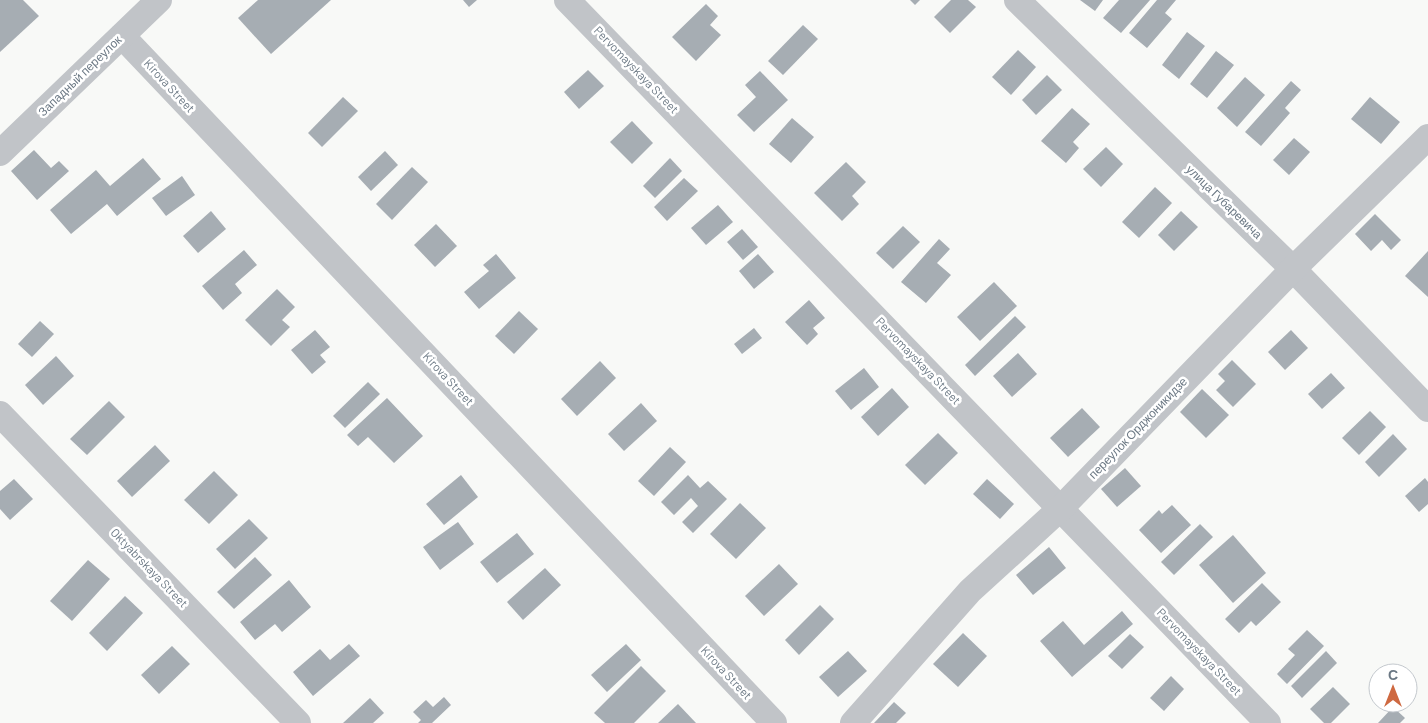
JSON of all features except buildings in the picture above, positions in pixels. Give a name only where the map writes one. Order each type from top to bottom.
[{"type":"street","name":"Западный переулок","points":[[0,153],[159,0]]},
{"type":"street","name":"Pervomayskaya Street","points":[[567,0],[1268,723]]},
{"type":"street","name":"улица Губаревича","points":[[1017,0],[1293,269],[1428,409]]},
{"type":"street","name":"Kirova Street","points":[[122,36],[774,723]]},
{"type":"street","name":"переулок Орджоникидзе","points":[[854,723],[970,592],[1061,508],[1293,269],[1428,137]]},
{"type":"street","name":"Oktyabrskaya Street","points":[[0,414],[298,723]]}]
